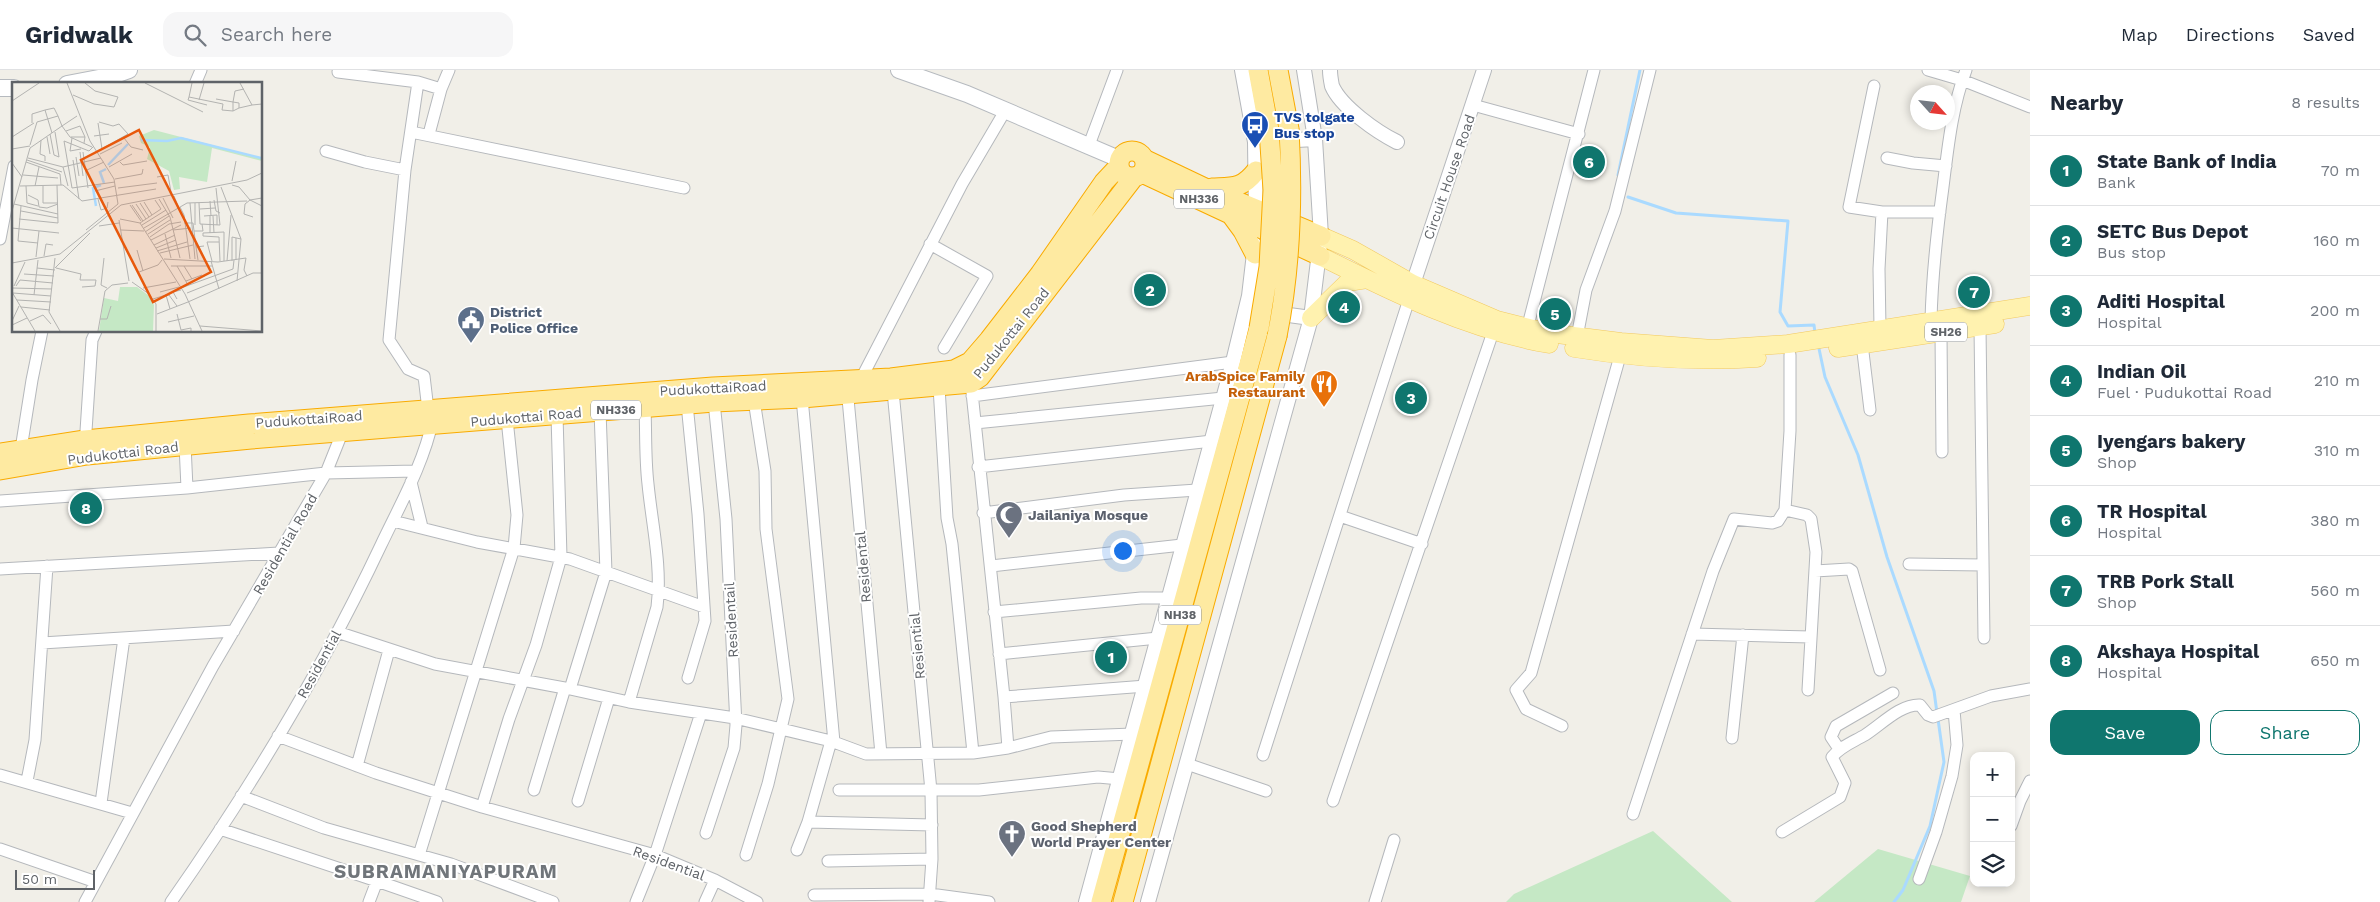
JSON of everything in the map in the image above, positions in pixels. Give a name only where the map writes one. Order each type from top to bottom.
[{"type":"highway","name":"NH38","points":[[1101,902],[1259,328],[1269,267],[1273,190],[1262,136],[1258,70]]},
{"type":"highway","name":"NH38","points":[[1123,902],[1278,336],[1289,269],[1292,192],[1290,129],[1278,70]]},
{"type":"highway","name":"NH336","points":[[1131,164],[1175,181],[1205,188],[1320,256]]},
{"type":"highway","name":"PudukottaiRoad","points":[[0,453],[22,449],[86,448],[249,424],[432,415],[713,386],[851,384],[954,370],[970,362],[1040,274],[1104,182],[1131,164]]},
{"type":"highway","name":"Pudukottai Road","points":[[0,470],[86,448],[185,445],[342,433],[432,415],[507,419],[714,402],[802,398],[851,384],[893,391],[939,387],[972,390],[1131,164]]},
{"type":"highway","points":[[1205,188],[1237,187],[1248,182],[1256,171]]},
{"type":"highway","name":"NH336","points":[[1175,181],[1231,215],[1256,218],[1321,236]]},
{"type":"highway","points":[[1231,215],[1243,231],[1255,254]]},
{"type":"main road","points":[[78,82],[115,75],[129,70]]},
{"type":"main road","points":[[899,70],[969,90],[1090,140],[1131,164]]},
{"type":"main road","points":[[929,70],[1005,111],[1090,140]]},
{"type":"main road","name":"SH26","points":[[1321,236],[1353,250],[1411,291],[1493,332],[1713,348],[1795,349]]},
{"type":"main road","name":"SH26","points":[[1320,256],[1368,279],[1411,291],[1497,320],[1526,334],[1620,356],[1713,361],[1936,326],[2030,306]]},
{"type":"main road","points":[[1311,318],[1348,282],[1368,279]]},
{"type":"main road","name":"SH26","points":[[1855,339],[1880,328],[1980,327],[2030,318]]},
{"type":"street","points":[[196,82],[201,70]]},
{"type":"street","points":[[429,134],[441,89],[449,70]]},
{"type":"street","points":[[1090,140],[1118,70]]},
{"type":"street","points":[[1086,902],[1146,686],[1246,310],[1255,254],[1256,171],[1262,136],[1242,70]]},
{"type":"street","points":[[1148,902],[1311,318],[1321,236],[1315,139],[1304,70]]},
{"type":"street","points":[[1330,70],[1332,85],[1339,97],[1379,133],[1397,142]]},
{"type":"street","name":"Circuit House Road","points":[[1411,291],[1484,70]]},
{"type":"street","points":[[1526,334],[1594,70]]},
{"type":"street","points":[[1577,337],[1586,290],[1615,211],[1650,70]]},
{"type":"street","points":[[1928,70],[1964,75],[2030,107]]},
{"type":"street","points":[[338,72],[418,82],[441,89]]},
{"type":"street","points":[[1942,452],[1932,276],[1952,123],[1964,75]]},
{"type":"street","points":[[418,82],[405,170],[389,340],[408,369],[424,376],[432,415]]},
{"type":"street","points":[[1874,86],[1849,207],[1882,212],[1940,212]]},
{"type":"street","points":[[1473,105],[1579,134]]},
{"type":"street","points":[[851,384],[1005,111]]},
{"type":"street","points":[[411,132],[429,134],[684,188]]},
{"type":"street","points":[[1262,136],[1315,139]]},
{"type":"street","points":[[326,151],[364,162],[405,170]]},
{"type":"street","points":[[1887,158],[1946,166]]},
{"type":"street","points":[[0,239],[12,176]]},
{"type":"street","points":[[1880,328],[1879,270],[1882,212]]},
{"type":"street","points":[[930,244],[987,276],[944,348]]},
{"type":"street","points":[[1263,755],[1411,291]]},
{"type":"street","points":[[1246,310],[1311,318]]},
{"type":"street","points":[[1980,327],[1984,638]]},
{"type":"street","points":[[22,449],[32,380],[42,332]]},
{"type":"street","points":[[86,448],[92,340],[96,332]]},
{"type":"street","points":[[1333,801],[1493,332]]},
{"type":"street","points":[[1855,339],[1870,410]]},
{"type":"street","points":[[1633,814],[1713,571],[1734,519],[1778,521],[1785,510],[1795,349]]},
{"type":"street","points":[[1562,726],[1526,708],[1516,690],[1531,673],[1620,356]]},
{"type":"street","points":[[1008,748],[991,566],[978,466],[972,390],[1233,362]]},
{"type":"street","name":"Residental","points":[[851,384],[881,754]]},
{"type":"street","points":[[939,387],[947,518],[952,544],[973,754]]},
{"type":"street","name":"Resiential","points":[[893,391],[932,791],[932,859],[929,898]]},
{"type":"street","points":[[797,850],[808,822],[832,742],[802,398]]},
{"type":"street","points":[[975,423],[1223,398]]},
{"type":"street","points":[[746,855],[782,728],[788,699],[766,528],[765,471],[754,400]]},
{"type":"street","name":"Residentail","points":[[706,833],[734,748],[735,718],[726,520],[714,402]]},
{"type":"street","points":[[687,404],[705,621],[688,678]]},
{"type":"street","points":[[629,702],[657,607],[659,592],[658,562],[648,482],[645,407]]},
{"type":"street","points":[[534,790],[606,572],[600,411]]},
{"type":"street","name":"Residential","points":[[171,902],[220,829],[278,736],[337,632],[413,476],[432,415]]},
{"type":"street","points":[[482,807],[509,719],[551,600],[561,557],[557,415]]},
{"type":"street","points":[[419,855],[514,548],[517,515],[507,419]]},
{"type":"street","points":[[342,433],[326,473],[413,476],[422,527]]},
{"type":"street","points":[[978,466],[1212,441]]},
{"type":"street","points":[[185,445],[187,488]]},
{"type":"street","name":"Residential Road","points":[[0,501],[187,488],[326,473]]},
{"type":"street","name":"Residential Road","points":[[85,902],[132,813],[234,631],[326,473]]},
{"type":"street","points":[[984,512],[1124,495],[1197,490]]},
{"type":"street","points":[[1785,510],[1807,515],[1810,519],[1816,552],[1808,690]]},
{"type":"street","points":[[1340,516],[1422,544]]},
{"type":"street","points":[[392,521],[477,542],[561,557],[704,607]]},
{"type":"street","points":[[991,566],[1182,545]]},
{"type":"street","points":[[0,569],[279,553]]},
{"type":"street","points":[[1909,564],[1983,565]]},
{"type":"street","points":[[28,782],[35,740],[47,566]]},
{"type":"street","points":[[1815,571],[1849,569],[1852,571],[1880,670]]},
{"type":"street","points":[[994,612],[1141,598],[1168,598]]},
{"type":"street","points":[[42,643],[234,631]]},
{"type":"street","points":[[337,632],[435,664],[567,688],[629,702],[735,718],[782,728],[866,754],[973,754],[1052,737],[1133,734]]},
{"type":"street","points":[[1692,634],[1811,637]]},
{"type":"street","points":[[1732,738],[1743,635]]},
{"type":"street","points":[[101,803],[124,638]]},
{"type":"street","points":[[999,654],[1158,638]]},
{"type":"street","points":[[357,766],[389,650]]},
{"type":"street","points":[[1004,697],[1146,686]]},
{"type":"street","points":[[1782,832],[1840,797],[1845,783],[1832,757],[1839,749],[1866,734],[1884,720],[1912,706],[1920,705],[1928,715],[1933,717],[1991,696],[2030,689]]},
{"type":"street","points":[[1839,749],[1831,737],[1836,726],[1893,693]]},
{"type":"street","points":[[578,801],[609,698]]},
{"type":"street","points":[[1919,879],[1936,832],[1952,776],[1957,745],[1951,711]]},
{"type":"street","points":[[636,902],[655,856],[700,713]]},
{"type":"street","name":"Residential","points":[[278,736],[357,766],[482,807],[655,856],[715,880],[757,902]]},
{"type":"street","points":[[1187,764],[1266,791]]},
{"type":"street","points":[[0,774],[132,813]]},
{"type":"street","points":[[839,790],[980,790],[1098,777],[1120,779]]},
{"type":"street","points":[[2015,815],[2030,781]]},
{"type":"street","points":[[241,796],[324,828],[474,872],[553,902]]},
{"type":"street","points":[[808,822],[932,825]]},
{"type":"street","points":[[220,829],[377,882],[410,897],[437,902]]},
{"type":"street","points":[[1376,902],[1394,840]]},
{"type":"street","points":[[0,849],[96,882]]},
{"type":"street","points":[[828,861],[932,859]]},
{"type":"street","points":[[705,902],[715,880]]},
{"type":"street","points":[[368,902],[377,882]]},
{"type":"street","points":[[814,895],[929,898],[989,902]]},
{"type":"green space","points":[[1653,831],[1732,902],[1506,902],[1514,894]]},
{"type":"green space","points":[[1878,849],[1970,876],[1961,902],[1814,902]]},
{"type":"waterway","points":[[1618,175],[1640,70]]},
{"type":"waterway","points":[[1628,197],[1676,213],[1788,221],[1780,312],[1788,326],[1814,325],[1815,333]]},
{"type":"waterway","points":[[1818,344],[1825,377],[1858,455],[1887,557],[1934,691],[1937,713]]},
{"type":"waterway","points":[[1894,902],[1903,890],[1930,826],[1944,762],[1938,719]]},
{"type":"place","name":"TVS tolgate Bus stop","points":[[1255,149]]},
{"type":"place","name":"TR Hospital","points":[[1589,162]]},
{"type":"place","name":"SETC Bus Depot","points":[[1150,290]]},
{"type":"place","name":"TRB Pork Stall","points":[[1974,292]]},
{"type":"place","name":"Indian Oil","points":[[1344,307]]},
{"type":"place","name":"Iyengars bakery","points":[[1555,314]]},
{"type":"place","name":"District Police Office","points":[[471,344]]},
{"type":"place","name":"Aditi Hospital","points":[[1411,398]]},
{"type":"place","name":"ArabSpice Family Restaurant","points":[[1324,408]]},
{"type":"place","name":"Akshaya Hospital","points":[[86,508]]},
{"type":"place","name":"Jailaniya Mosque","points":[[1009,539]]},
{"type":"place","name":"State Bank of India","points":[[1111,657]]},
{"type":"place","name":"Good Shepherd World Prayer Center","points":[[1012,858]]},
{"type":"district","name":"SUBRAMANIYAPURAM","points":[[446,871]]}]
